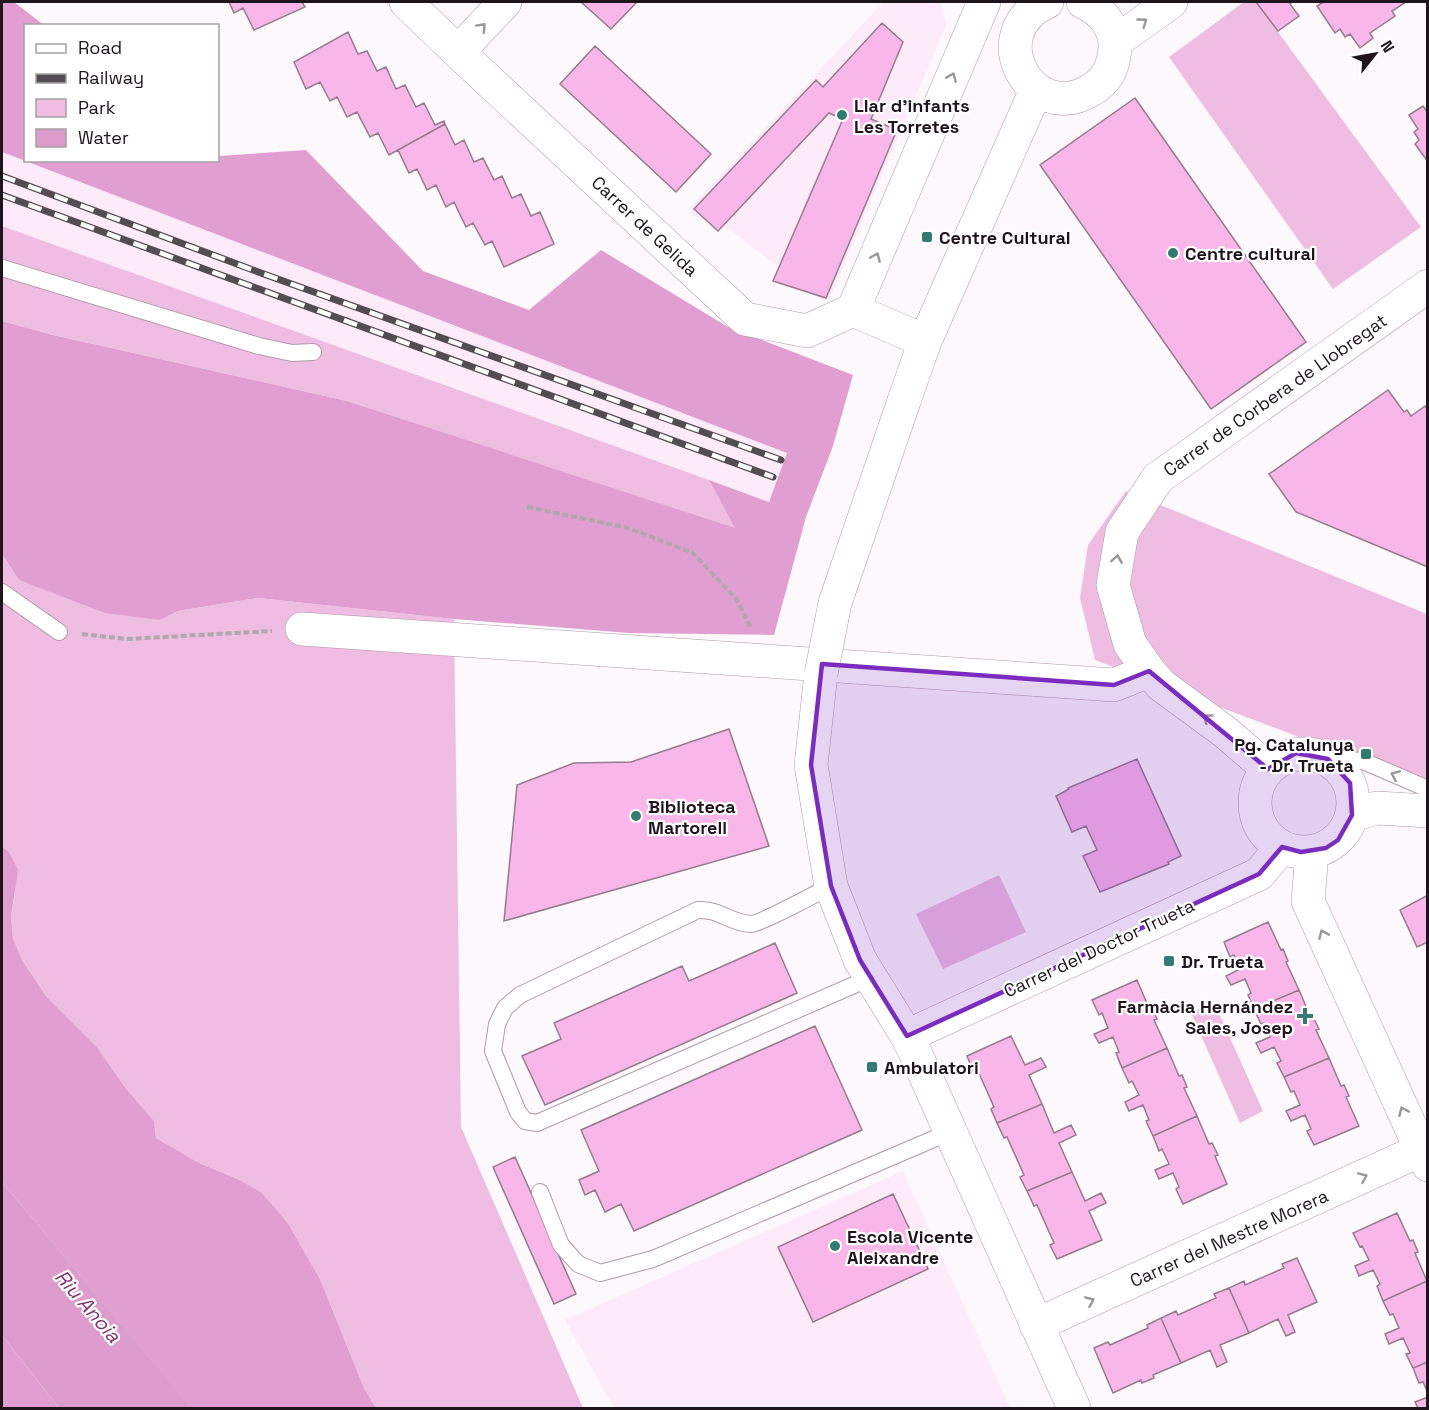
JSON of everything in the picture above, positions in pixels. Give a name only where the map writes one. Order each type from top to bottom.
[{"type":"street","name":"Carrer de Gelida","points":[[406,2],[746,319],[807,331],[853,310]]},
{"type":"street","points":[[458,52],[505,2]]},
{"type":"street","points":[[926,341],[853,310],[984,2],[1034,10],[1014,46],[1017,63],[1024,78],[1036,90],[1051,97],[1068,98],[1084,95],[1098,87],[1109,74],[1114,59],[1115,42],[1111,28],[1103,15],[1091,3]]},
{"type":"street","points":[[1115,42],[1171,2]]},
{"type":"street","points":[[1036,90],[926,341],[835,603],[820,674],[811,765],[831,886],[860,960],[907,1036],[1074,1408]]},
{"type":"street","name":"Carrer de Corbera de Llobregat","points":[[1268,769],[1225,732],[1161,685],[1130,644],[1113,585],[1122,532],[1158,478],[1428,286]]},
{"type":"street","points":[[303,629],[1114,684],[1149,671]]},
{"type":"street","points":[[1296,753],[1313,753],[1328,759],[1341,769],[1350,783],[1354,799],[1352,815],[1347,828],[1338,840],[1326,848],[1297,849],[1269,838],[1260,825],[1255,811],[1255,796],[1259,781],[1268,769],[1281,759],[1296,753]]},
{"type":"street","points":[[1352,815],[1377,808],[1428,811]]},
{"type":"street","points":[[1297,849],[1308,901],[1424,1158]]},
{"type":"street","name":"Carrer del Doctor Trueta","points":[[907,1036],[1259,874],[1297,849]]},
{"type":"street","name":"Carrer del Mestre Morera","points":[[1036,1325],[1424,1158]]},
{"type":"lane","points":[[2,268],[259,346],[292,353],[313,352]]},
{"type":"lane","points":[[2,592],[59,632]]},
{"type":"lane","points":[[1328,759],[1363,761],[1428,789]]},
{"type":"lane","points":[[831,886],[754,924],[731,920],[711,909],[698,910],[520,995],[505,1008],[497,1023],[493,1051],[518,1112],[525,1121],[537,1124],[870,978]]},
{"type":"lane","points":[[540,1192],[561,1245],[578,1264],[600,1274],[653,1259],[950,1132]]},
{"type":"path","points":[[527,507],[628,528],[693,553],[737,600],[767,661]]},
{"type":"path","points":[[59,632],[126,639],[303,629]]},
{"type":"highlighted area","points":[[822,664],[1114,685],[1149,671],[1268,769],[1296,753],[1328,759],[1350,783],[1352,815],[1338,840],[1326,848],[1301,852],[1282,847],[1259,874],[907,1036],[860,960],[831,886],[811,765]]},
{"type":"shaded area","points":[[2,2],[14,2],[43,24],[24,24],[24,160],[2,152]]},
{"type":"shaded area","name":"Llar d'infants Les Torretes","points":[[884,2],[940,2],[947,23],[829,300],[822,301],[733,232],[692,215],[690,207]]},
{"type":"shaded area","points":[[306,150],[423,271],[529,310],[601,250],[728,327],[853,375],[833,446],[806,517],[774,635],[629,633],[454,619],[258,598],[178,611],[160,620],[105,613],[19,580],[2,554],[2,321],[53,335],[347,401],[735,528],[709,480],[769,502],[787,453],[28,162],[219,162],[219,156]]},
{"type":"shaded area","points":[[2,152],[788,452],[769,502],[2,226]]},
{"type":"shaded area","points":[[2,846],[9,852],[18,870],[11,917],[13,938],[22,960],[46,996],[97,1047],[124,1086],[154,1121],[156,1138],[199,1163],[240,1180],[261,1192],[289,1225],[320,1279],[364,1388],[376,1408],[191,1408],[2,1182]]},
{"type":"shaded area","name":"Escola Vicente Aleixandre","points":[[903,1171],[1010,1408],[614,1408],[565,1320]]},
{"type":"shaded area","points":[[2,1335],[59,1408],[2,1408]]},
{"type":"green space","points":[[1244,2],[1256,2],[1421,227],[1333,289],[1169,57]]},
{"type":"green space","points":[[2,226],[709,480],[736,529],[347,401],[53,335],[2,321]]},
{"type":"green space","points":[[1126,491],[1427,614],[1427,785],[1095,660],[1080,598],[1088,545]]},
{"type":"green space","points":[[2,554],[19,580],[160,620],[178,611],[258,598],[454,619],[461,1127],[583,1408],[376,1408],[364,1388],[320,1279],[289,1225],[277,1210],[261,1192],[240,1180],[199,1163],[156,1138],[154,1121],[124,1086],[97,1047],[46,996],[22,960],[13,938],[11,917],[15,893],[9,852],[2,846]]},
{"type":"green space","points":[[999,875],[1026,932],[943,969],[916,914]]},
{"type":"green space","points":[[1214,1002],[1263,1111],[1240,1123],[1191,1013]]},
{"type":"water","name":"Riu Anoia","points":[[2,1182],[191,1408],[59,1408],[2,1335]]},
{"type":"building","points":[[229,2],[302,2],[305,7],[254,30],[243,8],[234,13]]},
{"type":"building","points":[[581,2],[637,2],[611,29]]},
{"type":"building","points":[[1256,2],[1292,2],[1290,4],[1299,16],[1278,31]]},
{"type":"building","points":[[1321,2],[1406,2],[1392,11],[1395,16],[1370,33],[1373,38],[1360,48],[1350,34],[1345,37],[1340,29],[1335,33],[1317,6]]},
{"type":"building","points":[[882,23],[903,42],[871,119],[897,130],[826,298],[773,281],[843,119],[829,113],[718,231],[694,209],[816,80],[823,87]]},
{"type":"building","points":[[348,32],[358,54],[367,51],[377,71],[386,67],[396,89],[405,85],[416,107],[424,103],[435,125],[444,121],[445,124],[389,155],[378,133],[370,137],[357,112],[347,117],[337,97],[330,101],[320,82],[306,89],[294,62]]},
{"type":"building","points":[[595,46],[711,154],[676,192],[560,84]]},
{"type":"building","name":"Centre cultural","points":[[1135,98],[1306,342],[1211,409],[1040,165]]},
{"type":"building","points":[[1423,106],[1426,110],[1428,109],[1428,162],[1415,144],[1419,140],[1414,132],[1418,129],[1409,115]]},
{"type":"building","points":[[445,124],[455,145],[464,140],[474,162],[483,158],[494,180],[502,176],[512,198],[521,194],[531,216],[540,212],[554,244],[504,267],[492,241],[485,245],[473,223],[466,227],[454,202],[446,207],[436,185],[427,190],[417,169],[409,173],[398,150]]},
{"type":"building","points":[[1388,390],[1404,412],[1407,410],[1411,416],[1425,406],[1428,410],[1428,567],[1296,512],[1269,474]]},
{"type":"building","name":"Biblioteca Martorell","points":[[729,729],[769,846],[504,921],[517,785],[574,763],[631,762]]},
{"type":"building","points":[[1137,759],[1181,856],[1168,862],[1169,864],[1100,892],[1083,856],[1097,850],[1086,826],[1072,832],[1056,796],[1068,788]]},
{"type":"building","points":[[1428,895],[1428,942],[1417,947],[1400,910]]},
{"type":"building","points":[[1268,922],[1281,950],[1283,949],[1288,961],[1286,962],[1299,990],[1254,1009],[1245,979],[1231,985],[1226,976],[1240,969],[1234,955],[1230,957],[1224,942]]},
{"type":"building","points":[[775,943],[797,993],[545,1105],[522,1056],[561,1039],[554,1023],[682,966],[689,981]]},
{"type":"building","points":[[1137,980],[1149,1008],[1152,1007],[1157,1019],[1154,1020],[1167,1048],[1122,1068],[1113,1037],[1099,1043],[1094,1034],[1108,1028],[1102,1013],[1099,1015],[1092,1000]]},
{"type":"building","points":[[1299,990],[1311,1018],[1313,1017],[1319,1029],[1316,1030],[1329,1058],[1284,1077],[1277,1063],[1281,1061],[1274,1047],[1261,1053],[1256,1043],[1270,1037],[1254,1009]]},
{"type":"building","points":[[815,1026],[862,1130],[634,1231],[621,1204],[605,1212],[595,1190],[585,1195],[579,1180],[599,1171],[581,1130]]},
{"type":"building","points":[[1011,1036],[1025,1065],[1041,1058],[1046,1067],[1029,1075],[1042,1104],[997,1123],[991,1109],[994,1107],[977,1069],[973,1071],[967,1056]]},
{"type":"building","points":[[1167,1048],[1179,1076],[1182,1075],[1187,1087],[1184,1088],[1197,1116],[1153,1136],[1146,1121],[1149,1120],[1143,1105],[1129,1111],[1125,1102],[1139,1095],[1132,1081],[1129,1083],[1122,1068]]},
{"type":"building","points":[[1329,1058],[1341,1086],[1344,1085],[1349,1096],[1346,1097],[1359,1126],[1314,1145],[1307,1131],[1311,1129],[1305,1115],[1291,1121],[1286,1111],[1300,1105],[1284,1077]]},
{"type":"building","points":[[1042,1104],[1054,1133],[1071,1125],[1076,1135],[1059,1143],[1072,1172],[1027,1191],[1020,1177],[1024,1175],[1007,1137],[1004,1138],[997,1123]]},
{"type":"building","points":[[1197,1116],[1209,1144],[1212,1143],[1218,1155],[1215,1156],[1227,1184],[1183,1204],[1176,1189],[1179,1187],[1173,1173],[1159,1179],[1155,1170],[1169,1164],[1162,1149],[1159,1151],[1153,1136]]},
{"type":"building","points":[[515,1157],[576,1294],[554,1304],[493,1167]]},
{"type":"building","points":[[1072,1172],[1085,1201],[1101,1193],[1106,1203],[1089,1211],[1102,1240],[1057,1259],[1050,1245],[1054,1243],[1037,1205],[1034,1206],[1027,1191]]},
{"type":"building","points":[[893,1194],[928,1269],[813,1322],[778,1247]]},
{"type":"building","points":[[1397,1213],[1410,1241],[1413,1240],[1418,1252],[1415,1253],[1427,1281],[1383,1301],[1377,1286],[1380,1284],[1373,1270],[1359,1276],[1355,1266],[1369,1260],[1353,1233]]},
{"type":"building","points":[[1297,1258],[1317,1302],[1288,1315],[1295,1332],[1286,1336],[1278,1319],[1249,1333],[1229,1288],[1244,1281],[1245,1285],[1284,1268],[1282,1264]]},
{"type":"building","points":[[1427,1281],[1428,1362],[1413,1368],[1406,1354],[1410,1353],[1403,1338],[1389,1344],[1385,1334],[1399,1328],[1393,1314],[1390,1315],[1383,1301]]},
{"type":"building","points":[[1229,1288],[1249,1333],[1220,1345],[1227,1362],[1217,1367],[1210,1350],[1181,1363],[1161,1318],[1176,1311],[1178,1315],[1216,1298],[1214,1294]]},
{"type":"building","points":[[1161,1318],[1181,1363],[1153,1375],[1154,1378],[1142,1383],[1141,1380],[1113,1393],[1094,1348],[1108,1342],[1110,1345],[1148,1328],[1147,1325]]},
{"type":"building","points":[[1428,1362],[1428,1393],[1423,1382],[1419,1383],[1413,1368]]},
{"type":"building","points":[[1428,1397],[1428,1408],[1418,1408],[1415,1402]]},
{"type":"railway","points":[[2,176],[261,273],[781,460]]},
{"type":"railway","points":[[2,195],[773,477]]},
{"type":"place","name":"Llar d'infants Les Torretes","points":[[842,115]]},
{"type":"place","name":"Centre Cultural","points":[[927,237]]},
{"type":"place","name":"Centre cultural","points":[[1173,253]]},
{"type":"place","name":"Pg. Catalunya - Dr. Trueta","points":[[1366,754]]},
{"type":"place","name":"Biblioteca Martorell","points":[[636,816]]},
{"type":"place","name":"Dr. Trueta","points":[[1169,961]]},
{"type":"place","name":"Farmàcia Hernández Sales, Josep","points":[[1305,1016]]},
{"type":"place","name":"Ambulatori","points":[[872,1067]]},
{"type":"place","name":"Escola Vicente Aleixandre","points":[[835,1246]]}]
